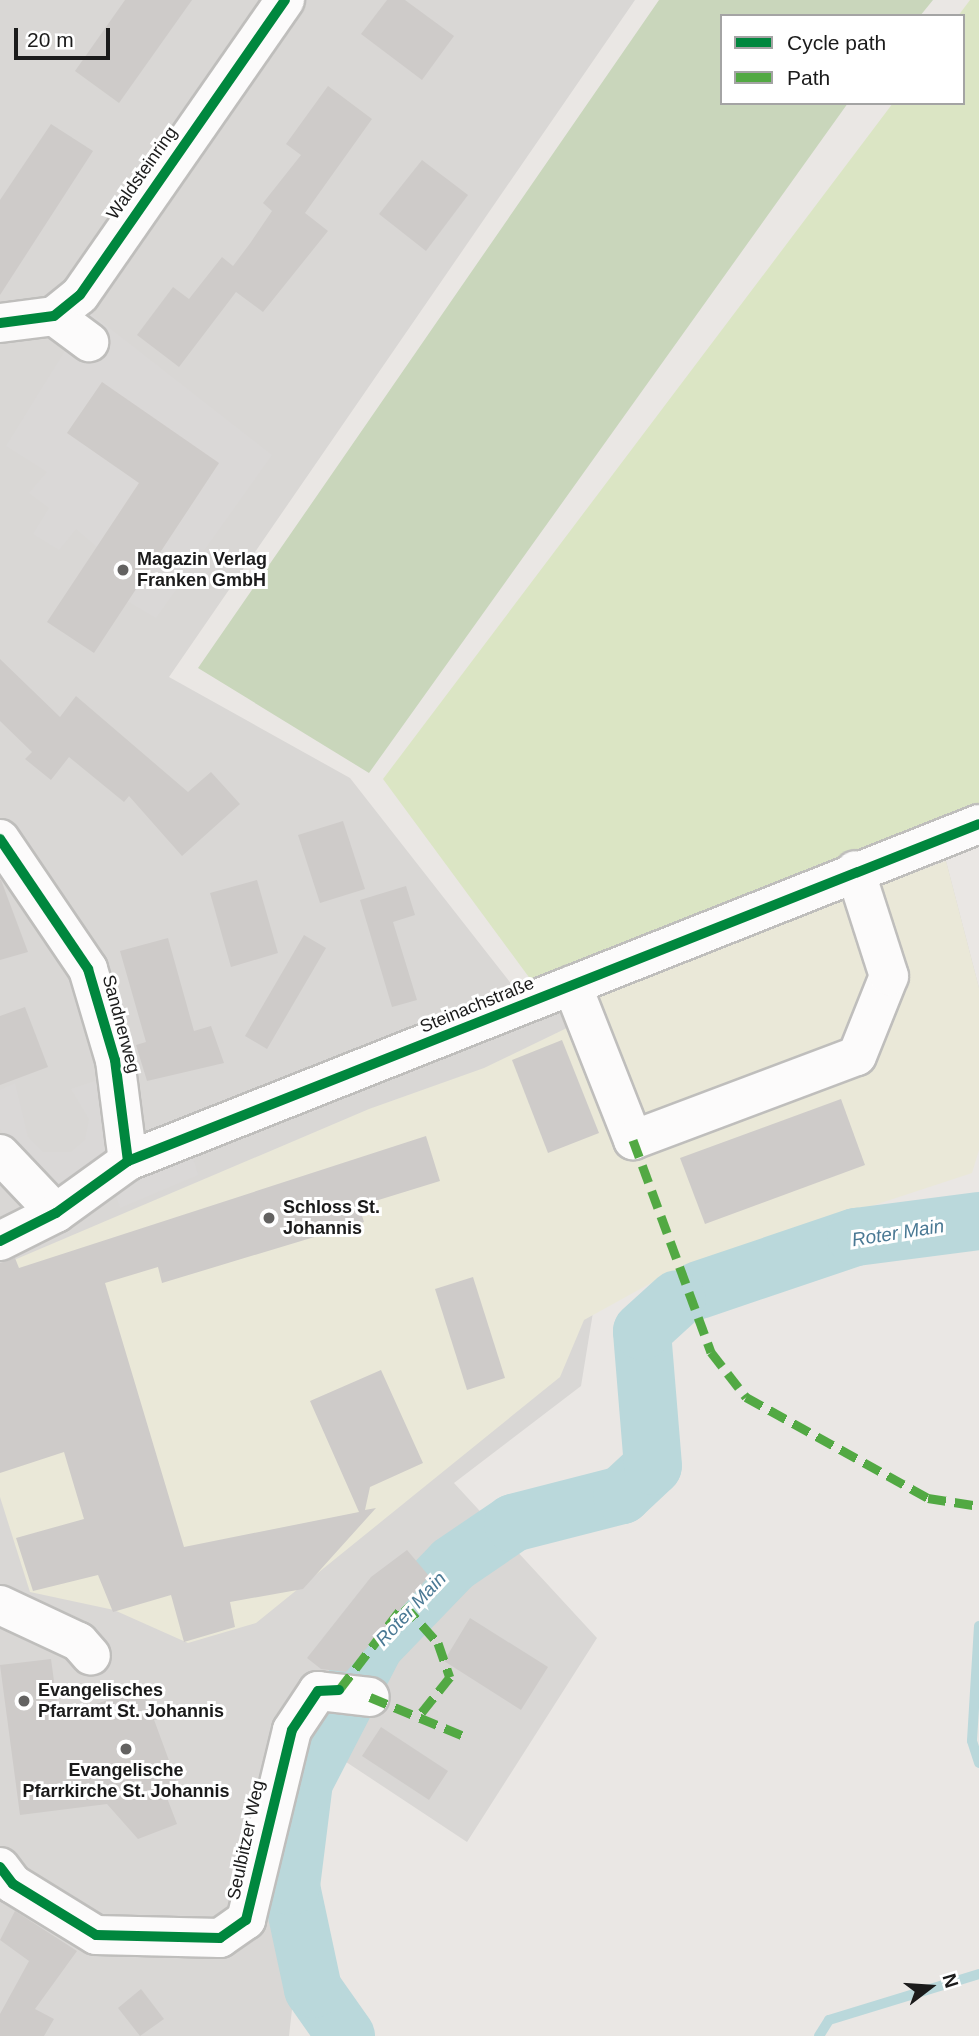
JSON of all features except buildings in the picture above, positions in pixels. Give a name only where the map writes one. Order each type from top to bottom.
[{"type":"street","name":"Waldsteinring","points":[[54,316],[80,295],[285,0]]},
{"type":"street","points":[[0,323],[54,316],[89,342]]},
{"type":"street","name":"Steinachstraße","points":[[0,1241],[56,1213],[128,1161],[855,870],[979,824]]},
{"type":"street","name":"Sandnerweg","points":[[0,839],[88,969],[115,1060],[128,1161]]},
{"type":"street","points":[[572,985],[634,1140],[857,1056],[889,976],[855,870]]},
{"type":"street","points":[[0,1154],[56,1213]]},
{"type":"street","points":[[0,1605],[79,1642],[91,1656]]},
{"type":"street","name":"Seulbitzer Weg","points":[[0,1867],[13,1884],[96,1935],[220,1938],[246,1920],[292,1730],[318,1691],[355,1694]]},
{"type":"shaded area","points":[[0,0],[635,0],[169,677],[350,778],[534,1013],[946,861],[979,988],[979,1150],[596,1294],[581,1386],[454,1483],[597,1638],[467,1842],[322,1746],[289,2036],[0,2036]]},
{"type":"shaded area","points":[[89,312],[272,455],[156,618],[127,601],[219,463],[102,382],[67,433],[139,483],[97,547],[76,529],[59,550],[33,534],[49,508],[29,493],[47,472],[6,446]]},
{"type":"shaded area","points":[[946,861],[979,988],[979,1150],[972,1173],[671,1272],[584,1320],[560,1377],[256,1623],[188,1643],[114,1610],[30,1592],[0,1497],[0,1266],[369,1109],[484,1068],[571,1026],[565,1002]]},
{"type":"shaded area","points":[[107,1077],[109,1142],[98,1162],[80,1178],[51,1184],[31,1173],[0,1129],[0,1090],[15,1083],[28,1137],[43,1152],[71,1152],[85,1140],[89,1119],[71,1089]]},
{"type":"shaded area","points":[[190,1148],[198,1175],[120,1208],[113,1184]]},
{"type":"green space","points":[[659,0],[933,0],[922,14],[720,14],[720,105],[847,105],[369,773],[198,668]]},
{"type":"green space","points":[[970,0],[979,0],[979,811],[531,980],[383,779],[891,105],[965,105],[965,14],[960,14]]},
{"type":"waterway","name":"Roter Main","points":[[699,1290],[856,1237],[979,1221]]},
{"type":"waterway","name":"Roter Main","points":[[346,2036],[313,1989],[291,1886],[304,1782],[375,1645],[453,1564],[513,1523],[622,1495],[653,1466],[642,1331],[677,1299]]},
{"type":"waterway","points":[[979,1626],[972,1741],[979,1763]]},
{"type":"waterway","points":[[819,2036],[829,2020],[979,1974]]},
{"type":"marked path","points":[[633,1140],[711,1352],[746,1397],[928,1498],[979,1506]]},
{"type":"marked path","points":[[339,1690],[404,1605],[438,1643],[450,1677],[418,1717]]},
{"type":"marked path","points":[[370,1697],[466,1737]]},
{"type":"cycle path","points":[[0,323],[54,316],[80,295],[285,0]]},
{"type":"cycle path","points":[[0,1241],[56,1213],[128,1161],[979,824]]},
{"type":"cycle path","points":[[0,839],[88,969],[115,1060],[128,1161]]},
{"type":"cycle path","points":[[0,1867],[13,1884],[96,1935],[220,1938],[246,1920],[292,1730],[318,1691],[339,1690]]},
{"type":"place","name":"Magazin Verlag Franken GmbH","points":[[123,570]]},
{"type":"place","name":"Schloss St. Johannis","points":[[269,1218]]},
{"type":"place","name":"Evangelisches Pfarramt St. Johannis","points":[[24,1701]]},
{"type":"place","name":"Evangelische Pfarrkirche St. Johannis","points":[[126,1749]]}]
